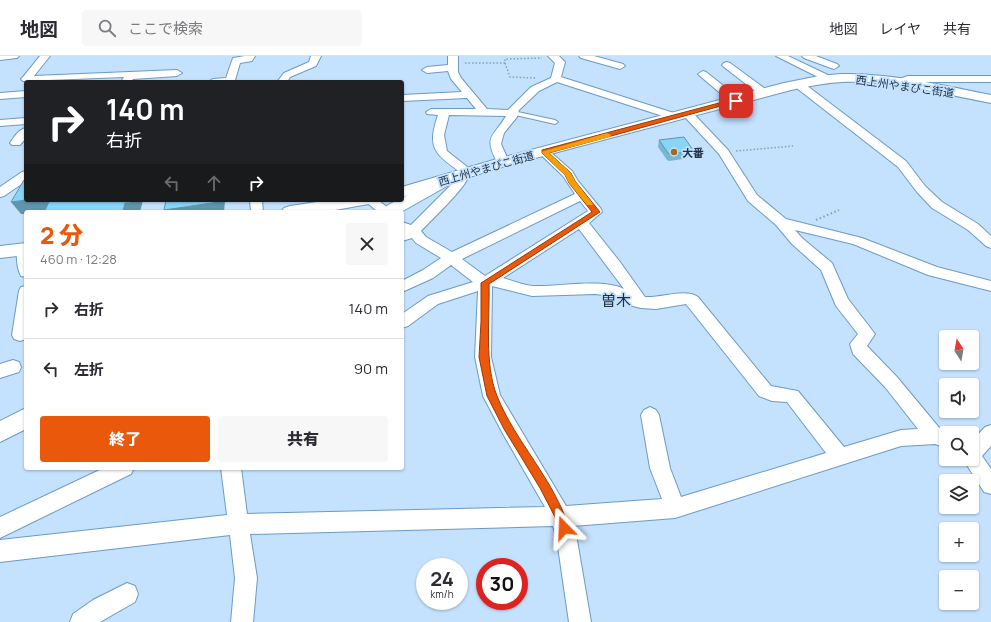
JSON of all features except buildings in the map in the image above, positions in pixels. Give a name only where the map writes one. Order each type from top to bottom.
[{"type":"highway","name":"西上州やまびこ街道","points":[[404,191],[503,162],[682,116],[832,74],[850,78],[899,82],[991,99]]},
{"type":"highway","points":[[302,210],[351,202]]},
{"type":"highway","points":[[0,252],[24,249]]},
{"type":"street","points":[[0,57],[13,56]]},
{"type":"street","points":[[45,56],[26,79],[67,79],[131,74],[128,79]]},
{"type":"street","points":[[231,80],[236,60],[249,59],[250,56]]},
{"type":"street","points":[[283,80],[287,75],[313,64],[316,56]]},
{"type":"street","points":[[584,56],[620,66]]},
{"type":"street","points":[[781,56],[832,74]]},
{"type":"street","points":[[807,56],[832,74]]},
{"type":"street","points":[[832,74],[841,56]]},
{"type":"street","points":[[503,162],[497,153],[495,143],[499,132],[513,113],[514,109],[535,89],[553,80],[556,74],[558,59]]},
{"type":"street","points":[[427,70],[453,62],[453,72],[456,79],[468,95],[484,112]]},
{"type":"street","points":[[728,65],[764,93]]},
{"type":"street","points":[[294,73],[307,72],[321,68]]},
{"type":"street","points":[[128,79],[177,73]]},
{"type":"street","points":[[703,74],[736,101]]},
{"type":"street","points":[[899,82],[908,79],[991,79]]},
{"type":"street","points":[[553,80],[621,103],[682,116],[724,152],[752,198],[781,222],[797,241],[828,267],[841,302],[867,334],[858,344],[859,349],[891,382],[939,437]]},
{"type":"street","points":[[798,84],[902,164],[921,189],[937,205],[973,227],[991,243]]},
{"type":"street","points":[[0,96],[24,94]]},
{"type":"street","points":[[404,98],[468,95]]},
{"type":"street","points":[[431,112],[513,113]]},
{"type":"street","points":[[444,113],[439,144],[441,152],[462,180],[406,232],[451,258],[486,282]]},
{"type":"street","points":[[0,123],[24,121]]},
{"type":"street","points":[[16,143],[24,133]]},
{"type":"street","points":[[486,282],[596,212],[572,182],[568,174],[544,152]]},
{"type":"street","points":[[0,193],[24,176]]},
{"type":"street","points":[[392,210],[460,176]]},
{"type":"street","points":[[404,286],[428,274],[451,258],[582,195]]},
{"type":"street","points":[[373,202],[385,210]]},
{"type":"street","points":[[581,222],[615,265],[640,302]]},
{"type":"street","points":[[781,222],[857,241],[933,271],[991,286]]},
{"type":"street","points":[[404,321],[433,300],[492,280],[532,291],[595,289],[616,291],[634,301],[640,302],[656,302],[688,298],[693,301],[765,391],[774,395],[785,394],[792,396],[841,457]]},
{"type":"street","points":[[486,282],[483,357],[492,396],[560,515],[567,540],[580,622]]},
{"type":"street","points":[[20,335],[24,306]]},
{"type":"street","points":[[650,415],[660,468],[675,508]]},
{"type":"street","points":[[0,432],[24,419]]},
{"type":"street","points":[[979,446],[991,433]]},
{"type":"street","points":[[0,551],[238,524],[560,515],[573,516],[675,508],[901,438],[939,438]]},
{"type":"street","points":[[978,466],[991,485]]},
{"type":"street","points":[[0,528],[120,470]]},
{"type":"street","points":[[231,470],[246,578],[242,622]]},
{"type":"street","points":[[81,622],[101,608],[128,594]]},
{"type":"lane","points":[[513,113],[555,122]]},
{"type":"path","points":[[553,80],[534,77],[510,77],[505,59],[558,59]]},
{"type":"path","points":[[453,62],[505,63]]},
{"type":"path","points":[[724,152],[793,146]]},
{"type":"path","points":[[799,226],[839,210]]},
{"type":"slow traffic","points":[[590,204],[572,182],[568,174],[544,152],[607,135]]},
{"type":"place","name":"大番","points":[[674,152]]},
{"type":"district","name":"曽木","points":[[616,300]]},
{"type":"route","points":[[564,528],[560,515],[544,485],[508,426],[492,396],[483,357],[485,283],[596,212],[572,182],[568,174],[544,152],[736,101]]}]
